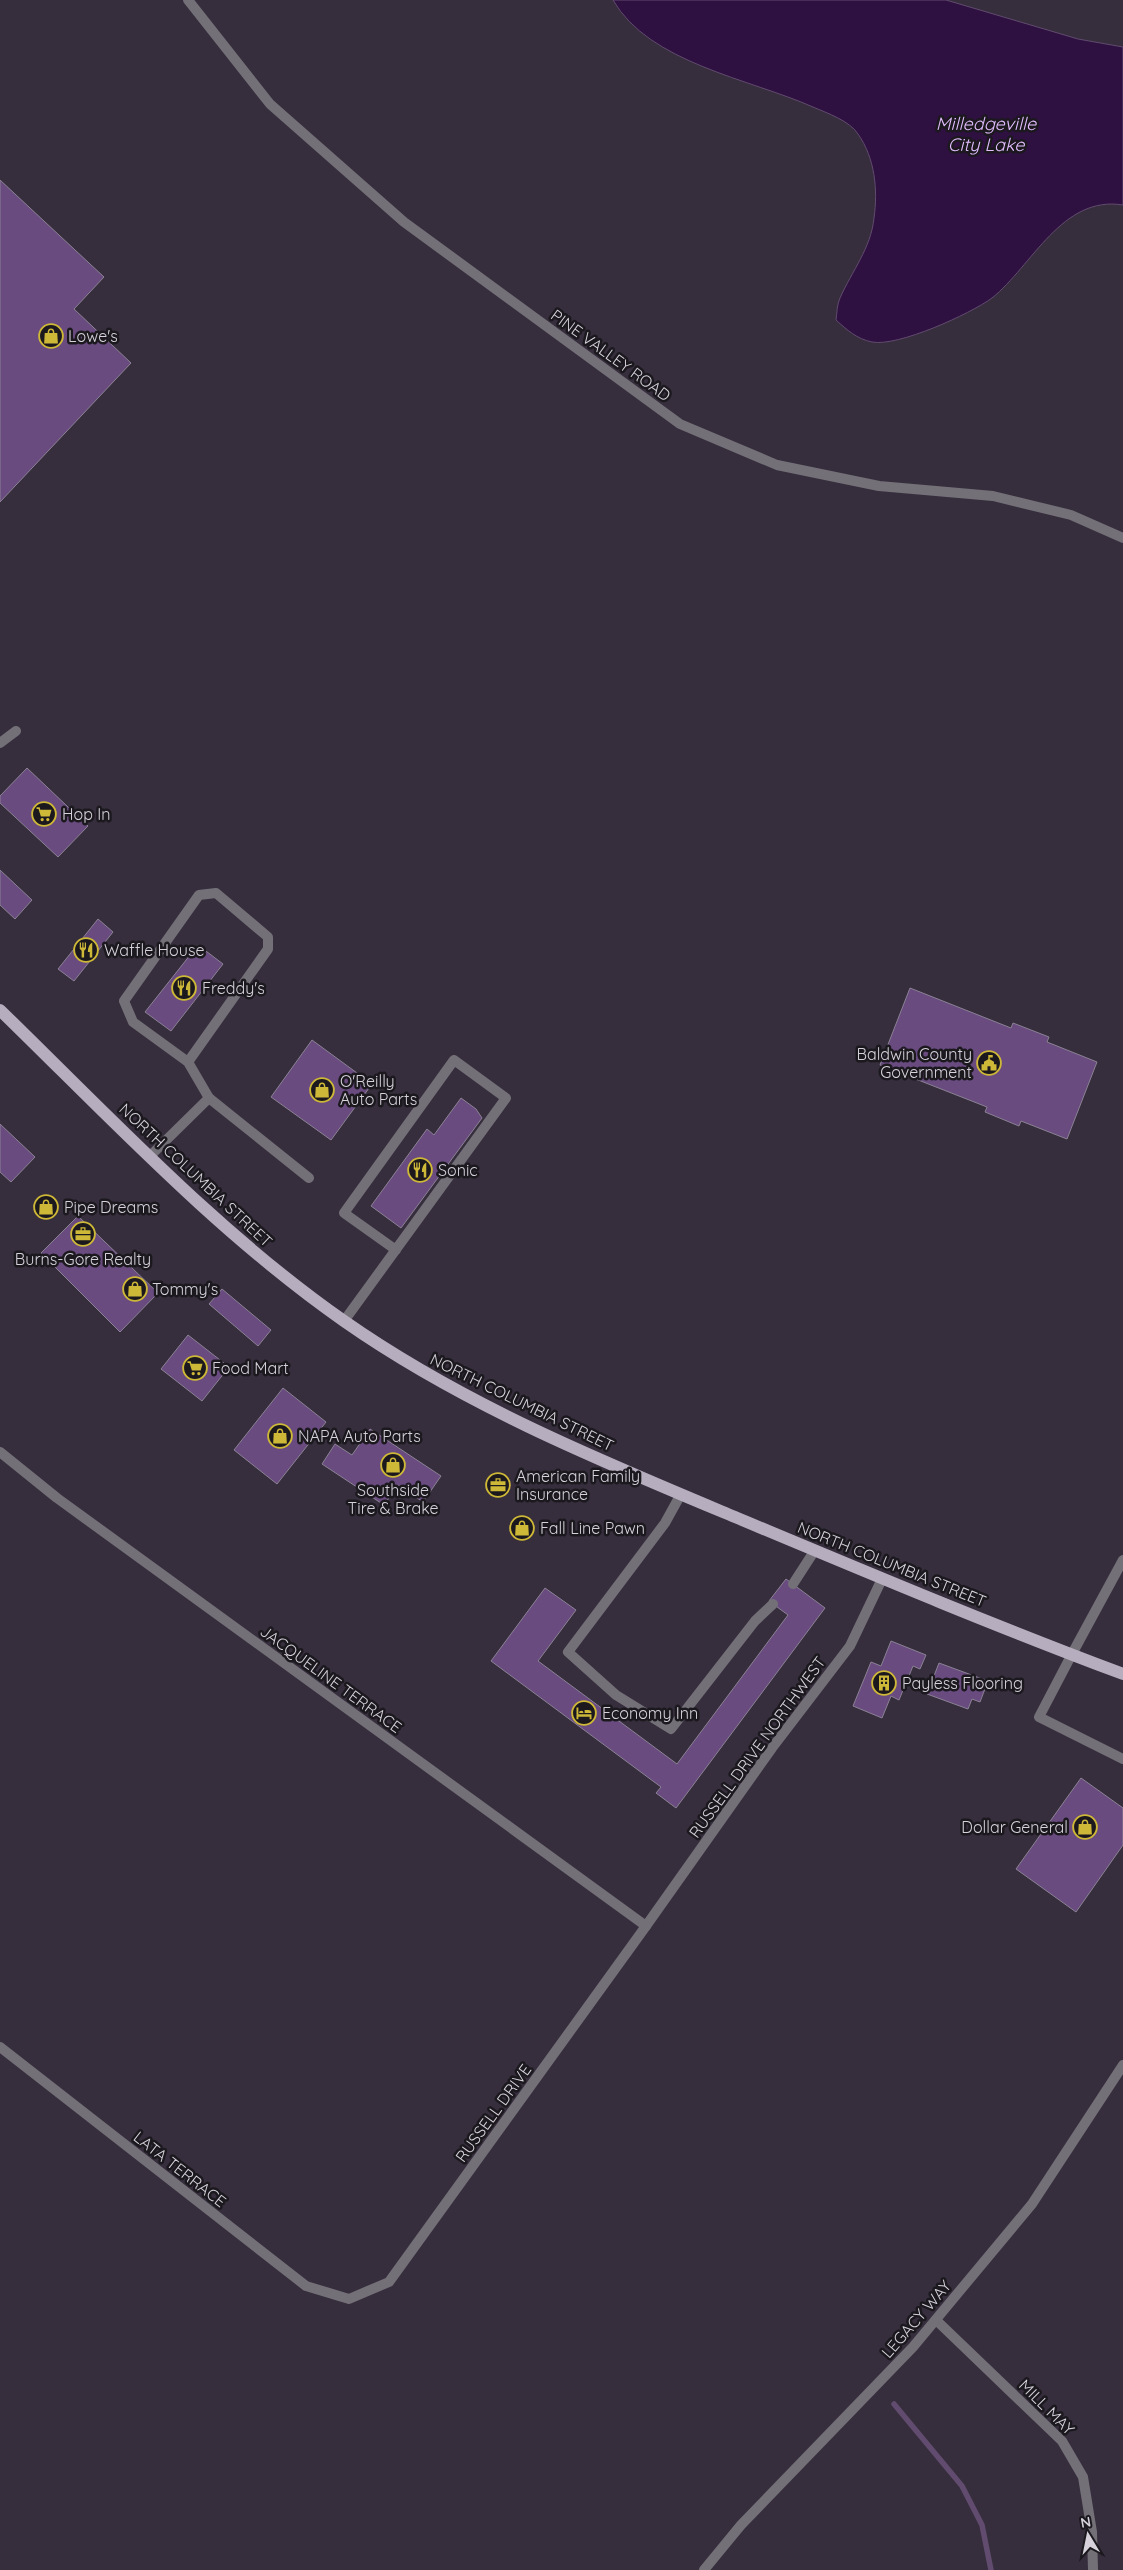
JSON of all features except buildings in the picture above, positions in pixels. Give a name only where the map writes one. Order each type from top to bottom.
[{"type":"main road","name":"NORTH COLUMBIA STREET","points":[[0,1010],[150,1156],[263,1259],[344,1321],[440,1382],[590,1456],[882,1579],[1123,1674]]},
{"type":"street","name":"PINE VALLEY ROAD","points":[[188,0],[270,104],[404,222],[680,424],[777,465],[879,486],[993,496],[1071,514],[1123,538]]},
{"type":"street","points":[[0,743],[16,731]]},
{"type":"street","points":[[188,1062],[268,949],[268,938],[216,893],[199,895],[124,1001],[133,1022],[188,1062],[209,1098],[309,1178]]},
{"type":"street","points":[[344,1321],[396,1250],[506,1098],[454,1060],[344,1213],[396,1250]]},
{"type":"street","points":[[150,1156],[209,1098]]},
{"type":"street","name":"JACQUELINE TERRACE","points":[[0,1452],[57,1498],[646,1926]]},
{"type":"street","points":[[681,1494],[665,1523],[568,1652],[616,1695],[671,1729],[755,1621],[774,1604]]},
{"type":"street","points":[[793,1584],[815,1550]]},
{"type":"street","points":[[1123,1560],[1039,1717],[1123,1759]]},
{"type":"street","name":"RUSSELL DRIVE NORTHWEST","points":[[646,1926],[772,1748],[850,1646],[882,1579]]},
{"type":"street","name":"RUSSELL DRIVE","points":[[349,2299],[389,2282],[646,1926]]},
{"type":"street","name":"LATA TERRACE","points":[[0,2047],[306,2286],[349,2299]]},
{"type":"street","name":"LEGACY WAY","points":[[704,2570],[741,2526],[913,2347],[936,2320],[1032,2204],[1123,2065]]},
{"type":"street","name":"MILL MAY","points":[[936,2320],[1062,2440],[1083,2476],[1092,2532],[1093,2570]]},
{"type":"water","name":"Milledgeville City Lake","points":[[613,0],[946,0],[1078,39],[1123,47],[1123,205],[1101,205],[1082,211],[1065,222],[1007,284],[982,305],[934,328],[899,339],[872,342],[862,339],[848,331],[836,320],[839,300],[865,249],[874,218],[876,196],[874,174],[864,143],[858,134],[844,121],[825,112],[703,67],[675,54],[629,22]]},
{"type":"waterway","points":[[894,2404],[962,2486],[982,2525],[991,2570]]},
{"type":"place","name":"Lowe's","points":[[51,336]]},
{"type":"place","name":"Hop In","points":[[44,814]]},
{"type":"place","name":"Waffle House","points":[[86,950]]},
{"type":"place","name":"Freddy's","points":[[184,988]]},
{"type":"place","name":"Baldwin County Government","points":[[989,1063]]},
{"type":"place","name":"O'Reilly Auto Parts","points":[[322,1090]]},
{"type":"place","name":"Sonic","points":[[420,1170]]},
{"type":"place","name":"Pipe Dreams","points":[[46,1207]]},
{"type":"place","name":"Burns-Gore Realty","points":[[83,1234]]},
{"type":"place","name":"Tommy's","points":[[135,1289]]},
{"type":"place","name":"Food Mart","points":[[195,1368]]},
{"type":"place","name":"NAPA Auto Parts","points":[[280,1436]]},
{"type":"place","name":"Southside Tire & Brake","points":[[393,1465]]},
{"type":"place","name":"American Family Insurance","points":[[498,1485]]},
{"type":"place","name":"Fall Line Pawn","points":[[522,1528]]},
{"type":"place","name":"Payless Flooring","points":[[884,1683]]},
{"type":"place","name":"Economy Inn","points":[[584,1713]]},
{"type":"place","name":"Dollar General","points":[[1085,1827]]}]
